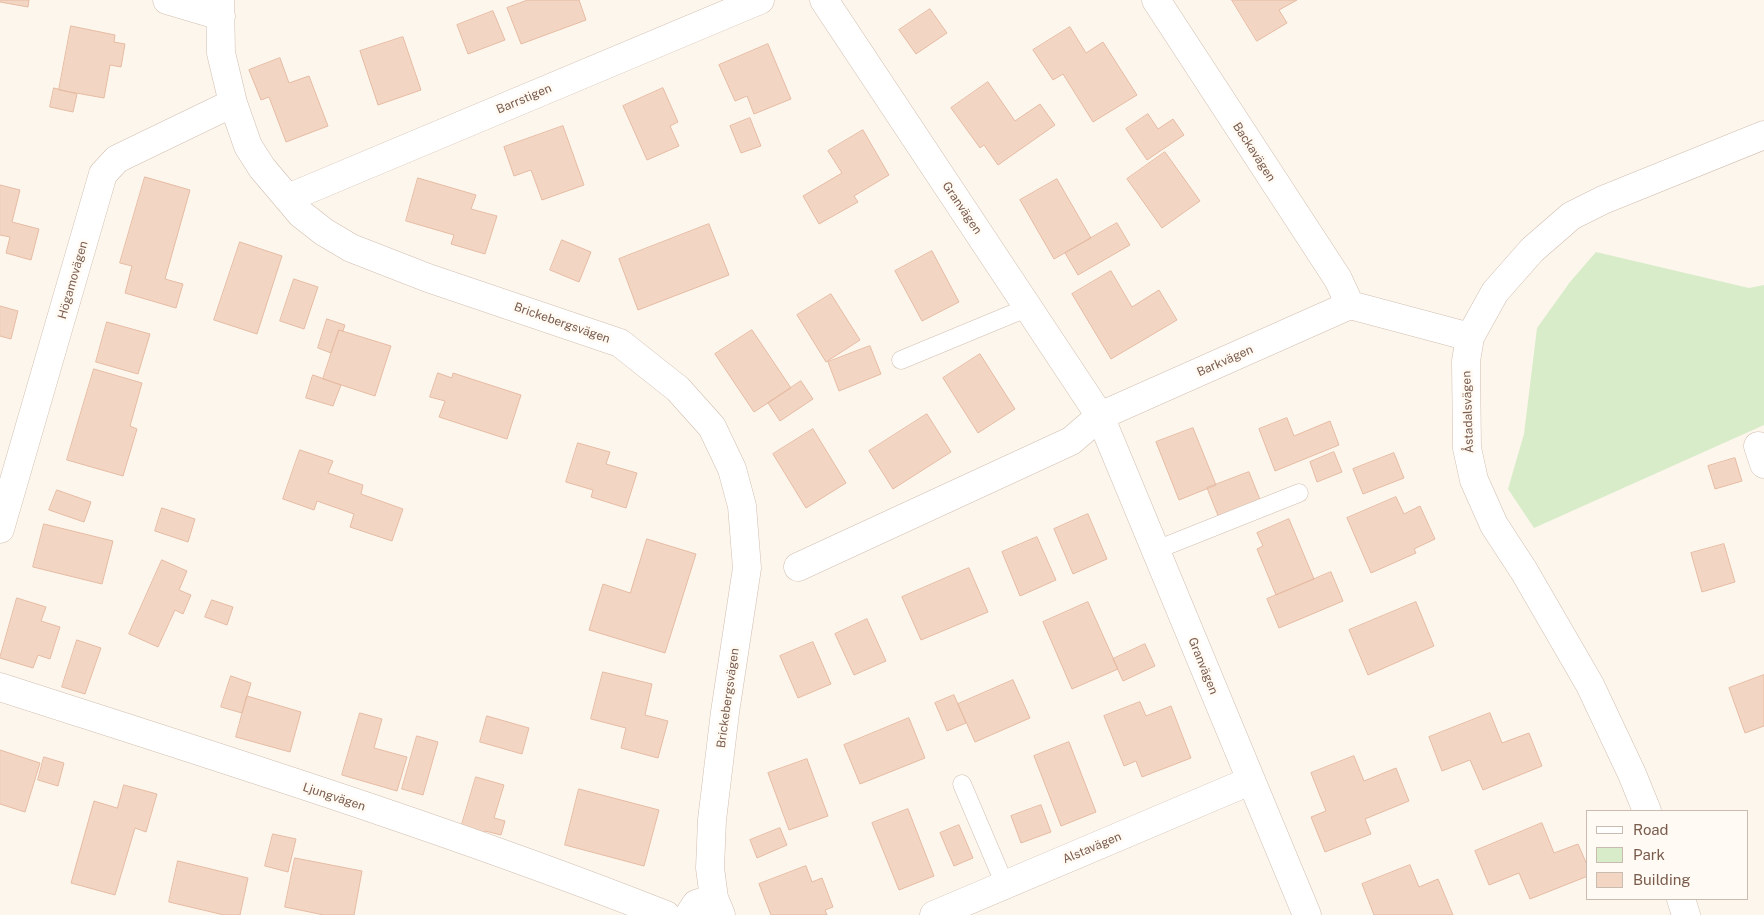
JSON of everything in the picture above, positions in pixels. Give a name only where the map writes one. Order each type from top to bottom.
[{"type":"street","name":"Brickebergsvägen","points":[[168,0],[221,8],[221,53],[233,103],[248,146],[262,168],[300,214],[324,232],[351,248],[428,278],[620,343],[678,389],[712,427],[732,469],[742,506],[747,568],[725,712],[712,820],[710,868],[718,907]]},
{"type":"street","name":"Barrstigen","points":[[288,198],[760,0]]},
{"type":"street","name":"Granvägen","points":[[824,0],[1100,416],[1307,915]]},
{"type":"street","name":"Backavägen","points":[[1156,0],[1338,278],[1350,305]]},
{"type":"street","name":"Högamovägen","points":[[0,529],[103,174],[118,158],[233,103]]},
{"type":"street","name":"Åstadalsvägen","points":[[1647,810],[1632,774],[1590,685],[1524,571],[1494,525],[1474,480],[1467,448],[1465,400],[1466,361],[1470,336],[1495,292],[1532,250],[1571,216],[1603,200],[1764,135]]},
{"type":"street","points":[[1350,305],[1470,336]]},
{"type":"street","name":"Barkvägen","points":[[1100,416],[1350,305]]},
{"type":"street","points":[[798,567],[1071,440],[1100,416]]},
{"type":"street","name":"Ljungvägen","points":[[0,687],[393,816],[573,878],[666,915]]},
{"type":"street","name":"Alstavägen","points":[[934,915],[1250,781]]},
{"type":"street","points":[[1681,900],[1686,915]]},
{"type":"street","points":[[689,915],[696,904],[718,907]]},
{"type":"lane","points":[[901,360],[1029,307]]},
{"type":"lane","points":[[1156,550],[1299,493]]},
{"type":"lane","points":[[962,784],[1005,885]]},
{"type":"green space","points":[[1596,252],[1749,288],[1764,285],[1764,425],[1534,528],[1508,489],[1524,434],[1537,328],[1570,282]]},
{"type":"building","points":[[0,0],[29,0],[28,7],[0,2]]},
{"type":"building","points":[[528,0],[579,0],[586,20],[521,44],[507,8]]},
{"type":"building","points":[[1232,0],[1297,0],[1279,10],[1287,23],[1257,41]]},
{"type":"building","points":[[930,9],[947,33],[916,54],[899,30]]},
{"type":"building","points":[[493,11],[505,40],[468,54],[457,25]]},
{"type":"building","points":[[71,26],[115,35],[114,42],[125,44],[121,67],[110,65],[104,98],[59,90]]},
{"type":"building","points":[[1070,27],[1086,53],[1103,42],[1137,95],[1093,122],[1063,74],[1053,80],[1033,50]]},
{"type":"building","points":[[403,37],[421,90],[378,105],[360,51]]},
{"type":"building","points":[[768,44],[791,99],[754,114],[747,96],[735,101],[719,65]]},
{"type":"building","points":[[280,58],[289,83],[309,76],[328,126],[286,142],[269,97],[261,100],[249,70]]},
{"type":"building","points":[[988,82],[1015,121],[1040,104],[1055,125],[998,165],[984,145],[980,148],[951,108]]},
{"type":"building","points":[[54,88],[77,94],[73,112],[50,107]]},
{"type":"building","points":[[663,88],[678,122],[670,126],[679,146],[647,160],[623,106]]},
{"type":"building","points":[[1148,114],[1158,129],[1173,119],[1184,135],[1147,160],[1126,129]]},
{"type":"building","points":[[750,118],[761,146],[741,153],[730,126]]},
{"type":"building","points":[[563,126],[584,185],[542,200],[531,170],[514,176],[504,147]]},
{"type":"building","points":[[863,130],[889,175],[854,196],[858,202],[819,224],[803,196],[842,173],[828,151]]},
{"type":"building","points":[[1165,152],[1200,201],[1162,228],[1127,179]]},
{"type":"building","points":[[145,177],[190,190],[165,279],[183,284],[176,308],[125,293],[132,266],[120,263]]},
{"type":"building","points":[[418,178],[476,195],[471,209],[497,216],[485,254],[451,244],[454,235],[406,221]]},
{"type":"building","points":[[1057,179],[1091,238],[1054,259],[1020,200]]},
{"type":"building","points":[[0,185],[20,190],[12,222],[39,229],[31,260],[6,253],[10,237],[0,235]]},
{"type":"building","points":[[1117,223],[1130,245],[1078,275],[1065,253]]},
{"type":"building","points":[[709,224],[729,275],[638,310],[619,259]]},
{"type":"building","points":[[562,240],[591,252],[579,282],[550,270]]},
{"type":"building","points":[[240,242],[282,256],[257,334],[214,320]]},
{"type":"building","points":[[932,251],[959,302],[922,321],[895,271]]},
{"type":"building","points":[[1111,271],[1132,307],[1159,290],[1177,320],[1111,359],[1072,294]]},
{"type":"building","points":[[294,279],[318,287],[304,329],[280,321]]},
{"type":"building","points":[[831,294],[860,340],[826,362],[797,315]]},
{"type":"building","points":[[0,306],[18,311],[11,339],[0,336]]},
{"type":"building","points":[[327,319],[345,325],[343,331],[339,330],[331,353],[318,348]]},
{"type":"building","points":[[107,322],[150,334],[138,374],[96,362]]},
{"type":"building","points":[[339,330],[391,346],[375,396],[323,379]]},
{"type":"building","points":[[752,330],[791,388],[754,412],[715,354]]},
{"type":"building","points":[[870,346],[881,374],[839,391],[828,362]]},
{"type":"building","points":[[980,354],[1015,409],[978,433],[943,378]]},
{"type":"building","points":[[94,369],[142,383],[130,426],[137,429],[123,476],[67,460]]},
{"type":"building","points":[[438,373],[452,378],[453,373],[521,395],[507,439],[439,417],[445,401],[430,397]]},
{"type":"building","points":[[313,375],[341,385],[333,406],[306,398]]},
{"type":"building","points":[[801,381],[813,399],[780,421],[768,403]]},
{"type":"building","points":[[927,414],[951,452],[893,489],[869,451]]},
{"type":"building","points":[[1287,418],[1294,436],[1330,421],[1339,445],[1275,471],[1259,429]]},
{"type":"building","points":[[1193,428],[1216,485],[1179,500],[1156,442]]},
{"type":"building","points":[[813,429],[846,483],[806,508],[773,454]]},
{"type":"building","points":[[578,443],[610,452],[606,464],[637,473],[626,508],[591,497],[593,490],[566,482]]},
{"type":"building","points":[[300,450],[333,461],[328,473],[363,485],[361,494],[403,509],[392,541],[350,527],[354,514],[317,501],[314,510],[283,499]]},
{"type":"building","points":[[1334,452],[1342,472],[1317,482],[1310,462]]},
{"type":"building","points":[[1394,453],[1404,478],[1363,494],[1353,469]]},
{"type":"building","points":[[1735,458],[1742,481],[1715,489],[1708,466]]},
{"type":"building","points":[[1249,472],[1261,502],[1219,518],[1207,488]]},
{"type":"building","points":[[57,490],[91,502],[84,522],[49,510]]},
{"type":"building","points":[[1396,497],[1404,514],[1420,506],[1435,539],[1414,549],[1416,553],[1371,573],[1347,518]]},
{"type":"building","points":[[162,508],[195,519],[188,542],[155,531]]},
{"type":"building","points":[[1088,514],[1107,559],[1073,574],[1054,529]]},
{"type":"building","points":[[1289,519],[1314,579],[1276,595],[1257,549],[1263,546],[1257,533]]},
{"type":"building","points":[[44,524],[113,541],[102,584],[33,567]]},
{"type":"building","points":[[1037,537],[1056,580],[1020,596],[1002,552]]},
{"type":"building","points":[[647,539],[696,554],[665,653],[589,630],[603,584],[630,593]]},
{"type":"building","points":[[1724,544],[1735,582],[1702,592],[1691,553]]},
{"type":"building","points":[[162,560],[187,571],[179,590],[191,595],[183,614],[175,610],[158,647],[129,634]]},
{"type":"building","points":[[969,568],[988,612],[921,640],[902,597]]},
{"type":"building","points":[[1331,572],[1343,601],[1279,628],[1267,599]]},
{"type":"building","points":[[17,598],[46,607],[41,621],[60,627],[50,659],[38,655],[33,668],[0,658]]},
{"type":"building","points":[[212,600],[233,607],[227,625],[205,617]]},
{"type":"building","points":[[1088,602],[1118,669],[1072,689],[1043,622]]},
{"type":"building","points":[[1416,602],[1434,646],[1368,675],[1349,630]]},
{"type":"building","points":[[867,619],[886,661],[854,675],[835,634]]},
{"type":"building","points":[[77,640],[101,648],[85,694],[62,687]]},
{"type":"building","points":[[813,642],[831,684],[798,698],[780,656]]},
{"type":"building","points":[[1145,644],[1155,666],[1123,681],[1113,659]]},
{"type":"building","points":[[603,672],[652,684],[645,715],[668,721],[658,758],[621,748],[626,728],[591,719]]},
{"type":"building","points":[[1764,675],[1764,726],[1745,733],[1729,688]]},
{"type":"building","points":[[231,676],[251,683],[242,713],[221,707]]},
{"type":"building","points":[[1013,680],[1030,718],[975,742],[958,704]]},
{"type":"building","points":[[954,695],[966,723],[947,731],[935,703]]},
{"type":"building","points":[[247,696],[301,712],[290,752],[236,737]]},
{"type":"building","points":[[1140,702],[1146,716],[1171,706],[1191,758],[1142,777],[1136,761],[1124,766],[1104,716]]},
{"type":"building","points":[[360,713],[382,719],[374,748],[407,757],[397,791],[342,775]]},
{"type":"building","points":[[1490,713],[1502,743],[1529,733],[1542,766],[1483,790],[1470,760],[1442,771],[1429,737]]},
{"type":"building","points":[[487,716],[529,728],[522,754],[480,742]]},
{"type":"building","points":[[909,718],[925,758],[860,784],[844,745]]},
{"type":"building","points":[[417,736],[438,742],[423,795],[402,789]]},
{"type":"building","points":[[1069,742],[1096,812],[1061,826],[1034,756]]},
{"type":"building","points":[[0,750],[40,763],[25,812],[0,804]]},
{"type":"building","points":[[1354,756],[1364,781],[1396,768],[1409,801],[1365,819],[1371,834],[1325,852],[1311,817],[1326,811],[1311,773]]},
{"type":"building","points":[[44,757],[64,763],[58,786],[38,780]]},
{"type":"building","points":[[807,759],[828,816],[789,830],[768,773]]},
{"type":"building","points":[[476,777],[504,785],[494,818],[505,821],[501,835],[485,831],[483,837],[460,831]]},
{"type":"building","points":[[124,785],[157,794],[146,832],[135,828],[115,895],[71,883],[94,801],[117,808]]},
{"type":"building","points":[[579,789],[659,810],[644,866],[565,845]]},
{"type":"building","points":[[1041,805],[1051,832],[1021,843],[1011,816]]},
{"type":"building","points":[[908,809],[934,876],[899,890],[872,823]]},
{"type":"building","points":[[1542,823],[1554,853],[1578,844],[1586,862],[1586,877],[1530,899],[1519,873],[1489,885],[1475,851]]},
{"type":"building","points":[[959,825],[973,858],[954,866],[940,833]]},
{"type":"building","points":[[780,828],[787,845],[757,858],[750,840]]},
{"type":"building","points":[[273,834],[296,839],[288,872],[265,866]]},
{"type":"building","points":[[295,858],[362,871],[354,915],[324,915],[285,907]]},
{"type":"building","points":[[178,861],[248,878],[240,915],[224,915],[169,902]]},
{"type":"building","points":[[1410,865],[1419,887],[1438,879],[1453,915],[1374,915],[1362,884]]},
{"type":"building","points":[[806,866],[812,882],[822,878],[833,907],[825,910],[827,915],[771,915],[759,884]]}]
